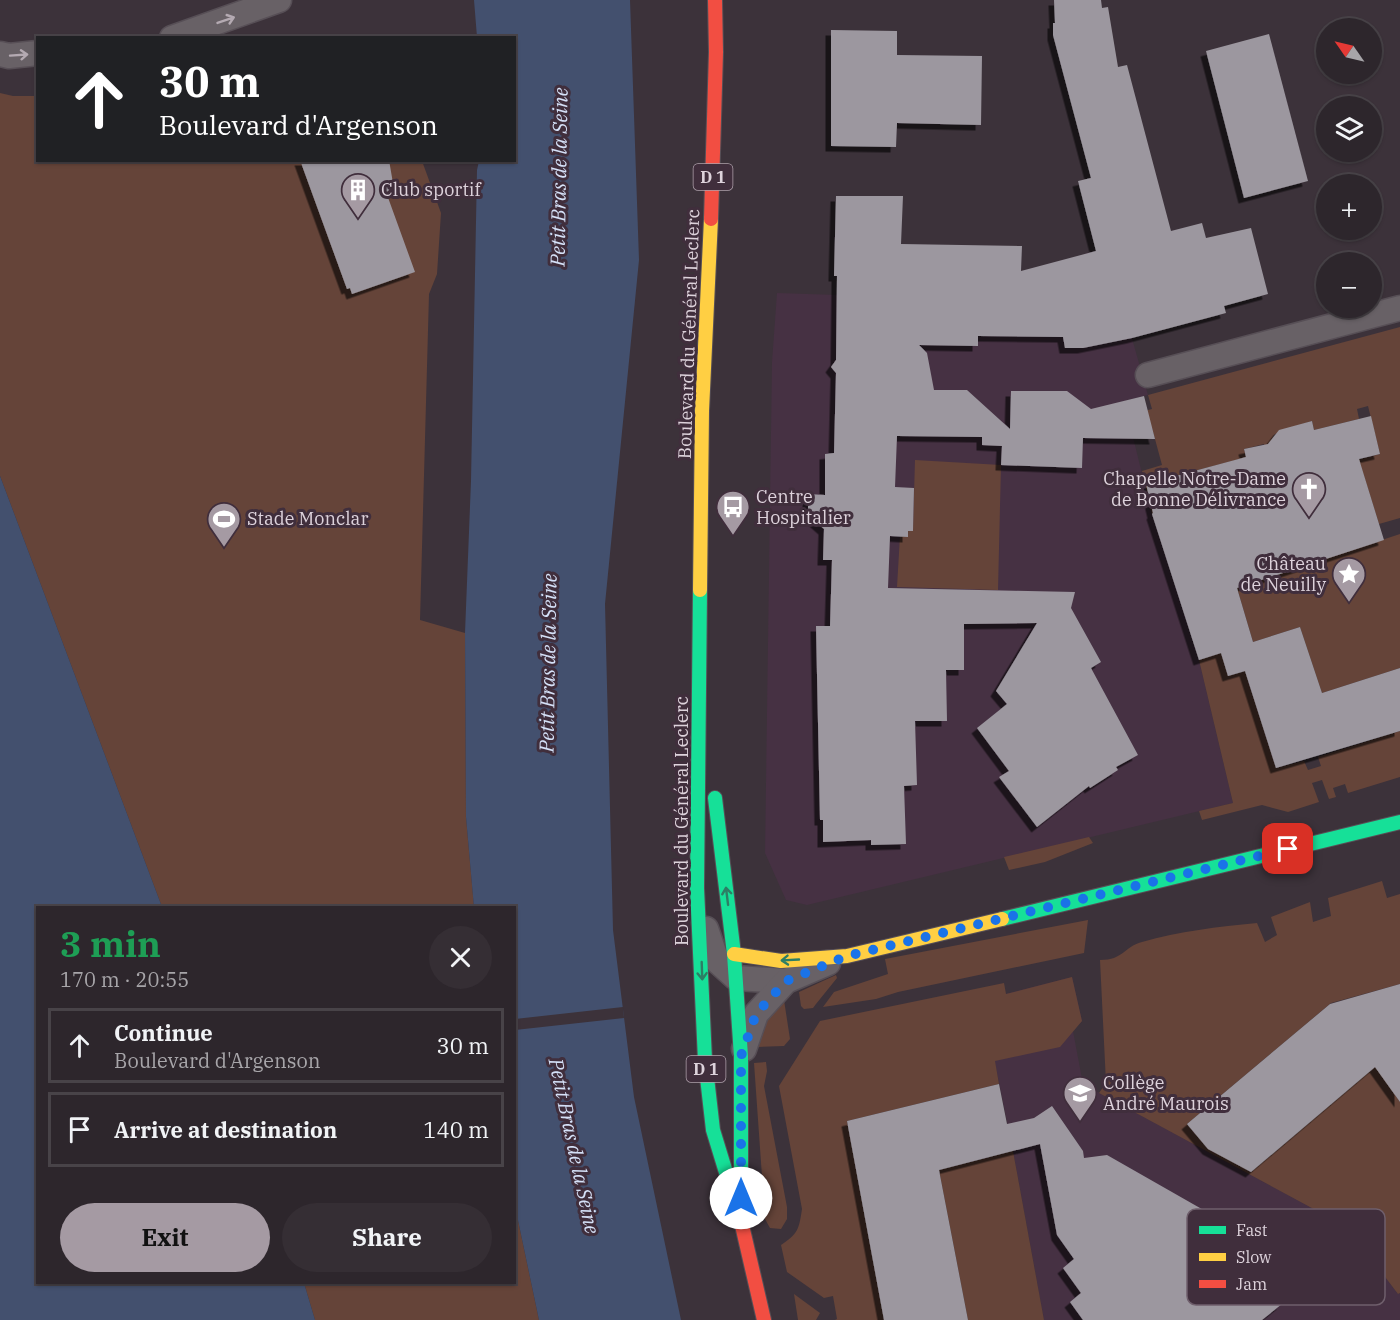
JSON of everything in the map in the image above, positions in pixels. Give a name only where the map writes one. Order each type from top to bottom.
[{"type":"main road","name":"Boulevard du Général Leclerc","points":[[715,0],[713,183],[702,411],[697,888],[705,1060],[713,1130],[741,1221],[764,1320]]},
{"type":"main road","name":"Boulevard du Général Leclerc","points":[[700,669],[736,978],[741,1056],[741,1221]]},
{"type":"main road","points":[[734,954],[781,961],[847,956],[1400,822]]},
{"type":"street","points":[[178,36],[279,0]]},
{"type":"street","points":[[0,54],[9,56],[36,53]]},
{"type":"street","points":[[1148,375],[1400,308]]},
{"type":"street","points":[[699,912],[717,961],[736,978],[786,981]]},
{"type":"street","points":[[741,1056],[756,1014],[786,981],[847,956]]},
{"type":"shaded area","name":"Stade Monclar","points":[[0,93],[13,96],[36,96],[36,162],[422,162],[441,213],[437,274],[429,294],[420,620],[465,633],[466,817],[474,906],[162,906],[0,476]]},
{"type":"shaded area","points":[[1100,250],[1131,335],[1148,395],[1121,402],[1132,433],[1152,514],[1199,660],[1233,803],[807,905],[786,900],[765,853],[772,362],[777,293],[837,295],[1089,274],[1084,254]]},
{"type":"shaded area","points":[[1400,327],[1400,518],[1379,524],[1362,470],[1327,468],[1380,454],[1368,406],[1357,409],[1359,419],[1314,430],[1312,421],[1280,431],[1271,441],[1268,463],[1264,444],[1244,449],[1247,461],[1240,459],[1167,478],[1174,508],[1152,514],[1142,471],[1162,465],[1152,428],[1124,416],[1152,409],[1148,395]]},
{"type":"shaded area","points":[[915,460],[1001,465],[998,590],[897,587],[900,536],[913,531]]},
{"type":"shaded area","points":[[1400,534],[1400,668],[1322,693],[1300,627],[1253,642],[1237,588]]},
{"type":"shaded area","points":[[1221,653],[1228,676],[1245,671],[1276,768],[1304,761],[1308,770],[1321,766],[1318,757],[1400,731],[1400,777],[1348,793],[1345,784],[1333,788],[1336,797],[1329,799],[1322,780],[1312,783],[1319,802],[1288,812],[1262,805],[1202,820],[1199,811],[1233,803],[1199,660]]},
{"type":"shaded area","points":[[1089,837],[1093,843],[1045,862],[1009,870],[1004,857]]},
{"type":"shaded area","points":[[1382,881],[1387,898],[1400,894],[1400,984],[1331,1003],[1187,1124],[1207,1147],[1251,1172],[1376,1066],[1400,1102],[1400,1293],[1398,1294],[1385,1277],[1385,1209],[1314,1209],[1099,1093],[1106,1083],[1100,960],[1114,958],[1136,944],[1156,938],[1257,923],[1265,942],[1277,935],[1271,917],[1310,902],[1313,922],[1331,916],[1328,898]]},
{"type":"shaded area","points":[[1088,920],[1084,953],[898,992],[876,999],[823,1007],[834,992],[888,974],[885,959]]},
{"type":"shaded area","points":[[836,975],[837,978],[813,1008],[804,1009],[801,1006],[799,992]]},
{"type":"shaded area","name":"Collège André Maurois","points":[[1072,977],[1082,1021],[1073,1031],[1083,1084],[1314,1209],[1187,1209],[1187,1305],[1385,1305],[1385,1277],[1398,1294],[1400,1293],[1400,1320],[1044,1320],[982,1000]]},
{"type":"shaded area","points":[[1072,977],[1082,1021],[1060,1047],[995,1061],[999,1084],[847,1121],[884,1320],[835,1320],[837,1319],[833,1296],[824,1298],[787,1272],[781,1245],[797,1230],[802,1209],[779,1086],[820,1021],[1004,983],[1006,994]]},
{"type":"shaded area","points":[[784,1000],[790,1039],[784,1046],[757,1047],[764,1017]]},
{"type":"shaded area","points":[[766,1062],[764,1086],[787,1207],[787,1219],[781,1229],[770,1228],[765,1219],[754,1063]]},
{"type":"shaded area","points":[[1013,1151],[1044,1320],[968,1320],[939,1170]]},
{"type":"shaded area","points":[[516,1211],[539,1320],[315,1320],[304,1284],[516,1284]]},
{"type":"shaded area","points":[[794,1294],[820,1313],[816,1320],[798,1320]]},
{"type":"water","name":"Petit Bras de la Seine","points":[[474,0],[630,0],[639,260],[605,604],[613,930],[634,1097],[681,1320],[539,1320],[516,1211],[516,906],[474,906],[466,817],[465,633],[471,481],[477,170],[479,162],[516,162],[516,36],[477,36]]},
{"type":"water","points":[[0,476],[162,906],[36,906],[36,1284],[304,1284],[315,1320],[0,1320]]},
{"type":"pier","points":[[623,1007],[624,1018],[516,1030],[516,1019]]},
{"type":"building","points":[[1054,0],[1101,0],[1102,8],[1108,7],[1118,67],[1127,65],[1171,231],[1202,223],[1206,238],[1251,228],[1268,294],[1224,306],[1226,313],[1132,338],[1083,348],[1065,348],[1063,337],[978,336],[978,346],[919,345],[927,353],[934,390],[967,390],[1010,429],[1011,391],[1067,391],[1091,409],[1144,396],[1155,439],[1083,438],[1082,468],[1001,465],[1002,446],[982,445],[982,437],[897,436],[895,487],[914,488],[913,531],[908,531],[908,537],[890,536],[888,588],[1075,592],[1071,608],[1101,662],[1091,668],[1138,755],[1116,767],[1118,770],[1090,788],[1089,786],[1037,827],[999,777],[1009,771],[977,728],[1007,704],[996,691],[1037,623],[964,624],[964,670],[946,670],[947,721],[915,721],[917,785],[904,786],[906,844],[871,845],[871,840],[823,842],[823,820],[820,820],[816,626],[830,626],[832,560],[823,560],[824,529],[808,515],[808,494],[825,495],[825,454],[834,453],[836,373],[831,367],[836,360],[837,276],[834,276],[836,196],[903,196],[901,244],[1022,246],[1021,271],[1096,251],[1078,181],[1091,178],[1053,35]]},
{"type":"building","points":[[831,30],[897,31],[897,55],[982,56],[981,125],[897,123],[896,147],[831,146]]},
{"type":"building","points":[[1269,34],[1308,181],[1244,198],[1206,51]]},
{"type":"building","name":"Club sportif","points":[[301,162],[389,162],[394,189],[386,192],[415,272],[352,294],[350,288],[347,289]]},
{"type":"building","points":[[1371,416],[1380,454],[1359,459],[1384,540],[1237,588],[1253,642],[1300,627],[1322,693],[1400,668],[1400,731],[1276,768],[1245,671],[1228,676],[1221,653],[1199,660],[1152,514],[1146,484],[1246,457],[1244,449],[1268,444],[1279,430],[1312,421],[1314,430]]},
{"type":"building","points":[[1400,984],[1400,1102],[1375,1067],[1251,1172],[1208,1149],[1187,1124],[1330,1004]]},
{"type":"building","points":[[999,1084],[1007,1124],[1034,1118],[1052,1106],[1083,1151],[1084,1158],[1107,1155],[1202,1209],[1187,1209],[1187,1305],[1281,1305],[1262,1320],[1083,1320],[1070,1302],[1081,1293],[1063,1268],[1074,1259],[1057,1235],[1040,1144],[939,1170],[968,1320],[884,1320],[847,1121]]},
{"type":"traffic: fast","points":[[700,590],[697,888],[705,1060],[713,1130],[728,1179]]},
{"type":"traffic: fast","points":[[715,798],[734,954],[741,1056],[741,1186]]},
{"type":"traffic: fast","points":[[1002,919],[1400,822]]},
{"type":"traffic: slow","points":[[700,590],[702,411],[711,219]]},
{"type":"traffic: slow","points":[[734,954],[781,961],[847,956],[1002,919]]},
{"type":"traffic: jam","points":[[711,219],[716,52],[715,0]]},
{"type":"traffic: jam","points":[[728,1179],[741,1221],[764,1320]]},
{"type":"place","name":"Club sportif","points":[[358,219]]},
{"type":"place","name":"Chapelle Notre-Dame de Bonne Délivrance","points":[[1309,518]]},
{"type":"place","name":"Centre Hospitalier","points":[[733,536]]},
{"type":"place","name":"Stade Monclar","points":[[224,548]]},
{"type":"place","name":"Château de Neuilly","points":[[1349,603]]},
{"type":"place","name":"Collège André Maurois","points":[[1080,1122]]},
{"type":"route","points":[[741,1198],[741,1056],[756,1014],[786,981],[847,956],[1288,849]]}]
